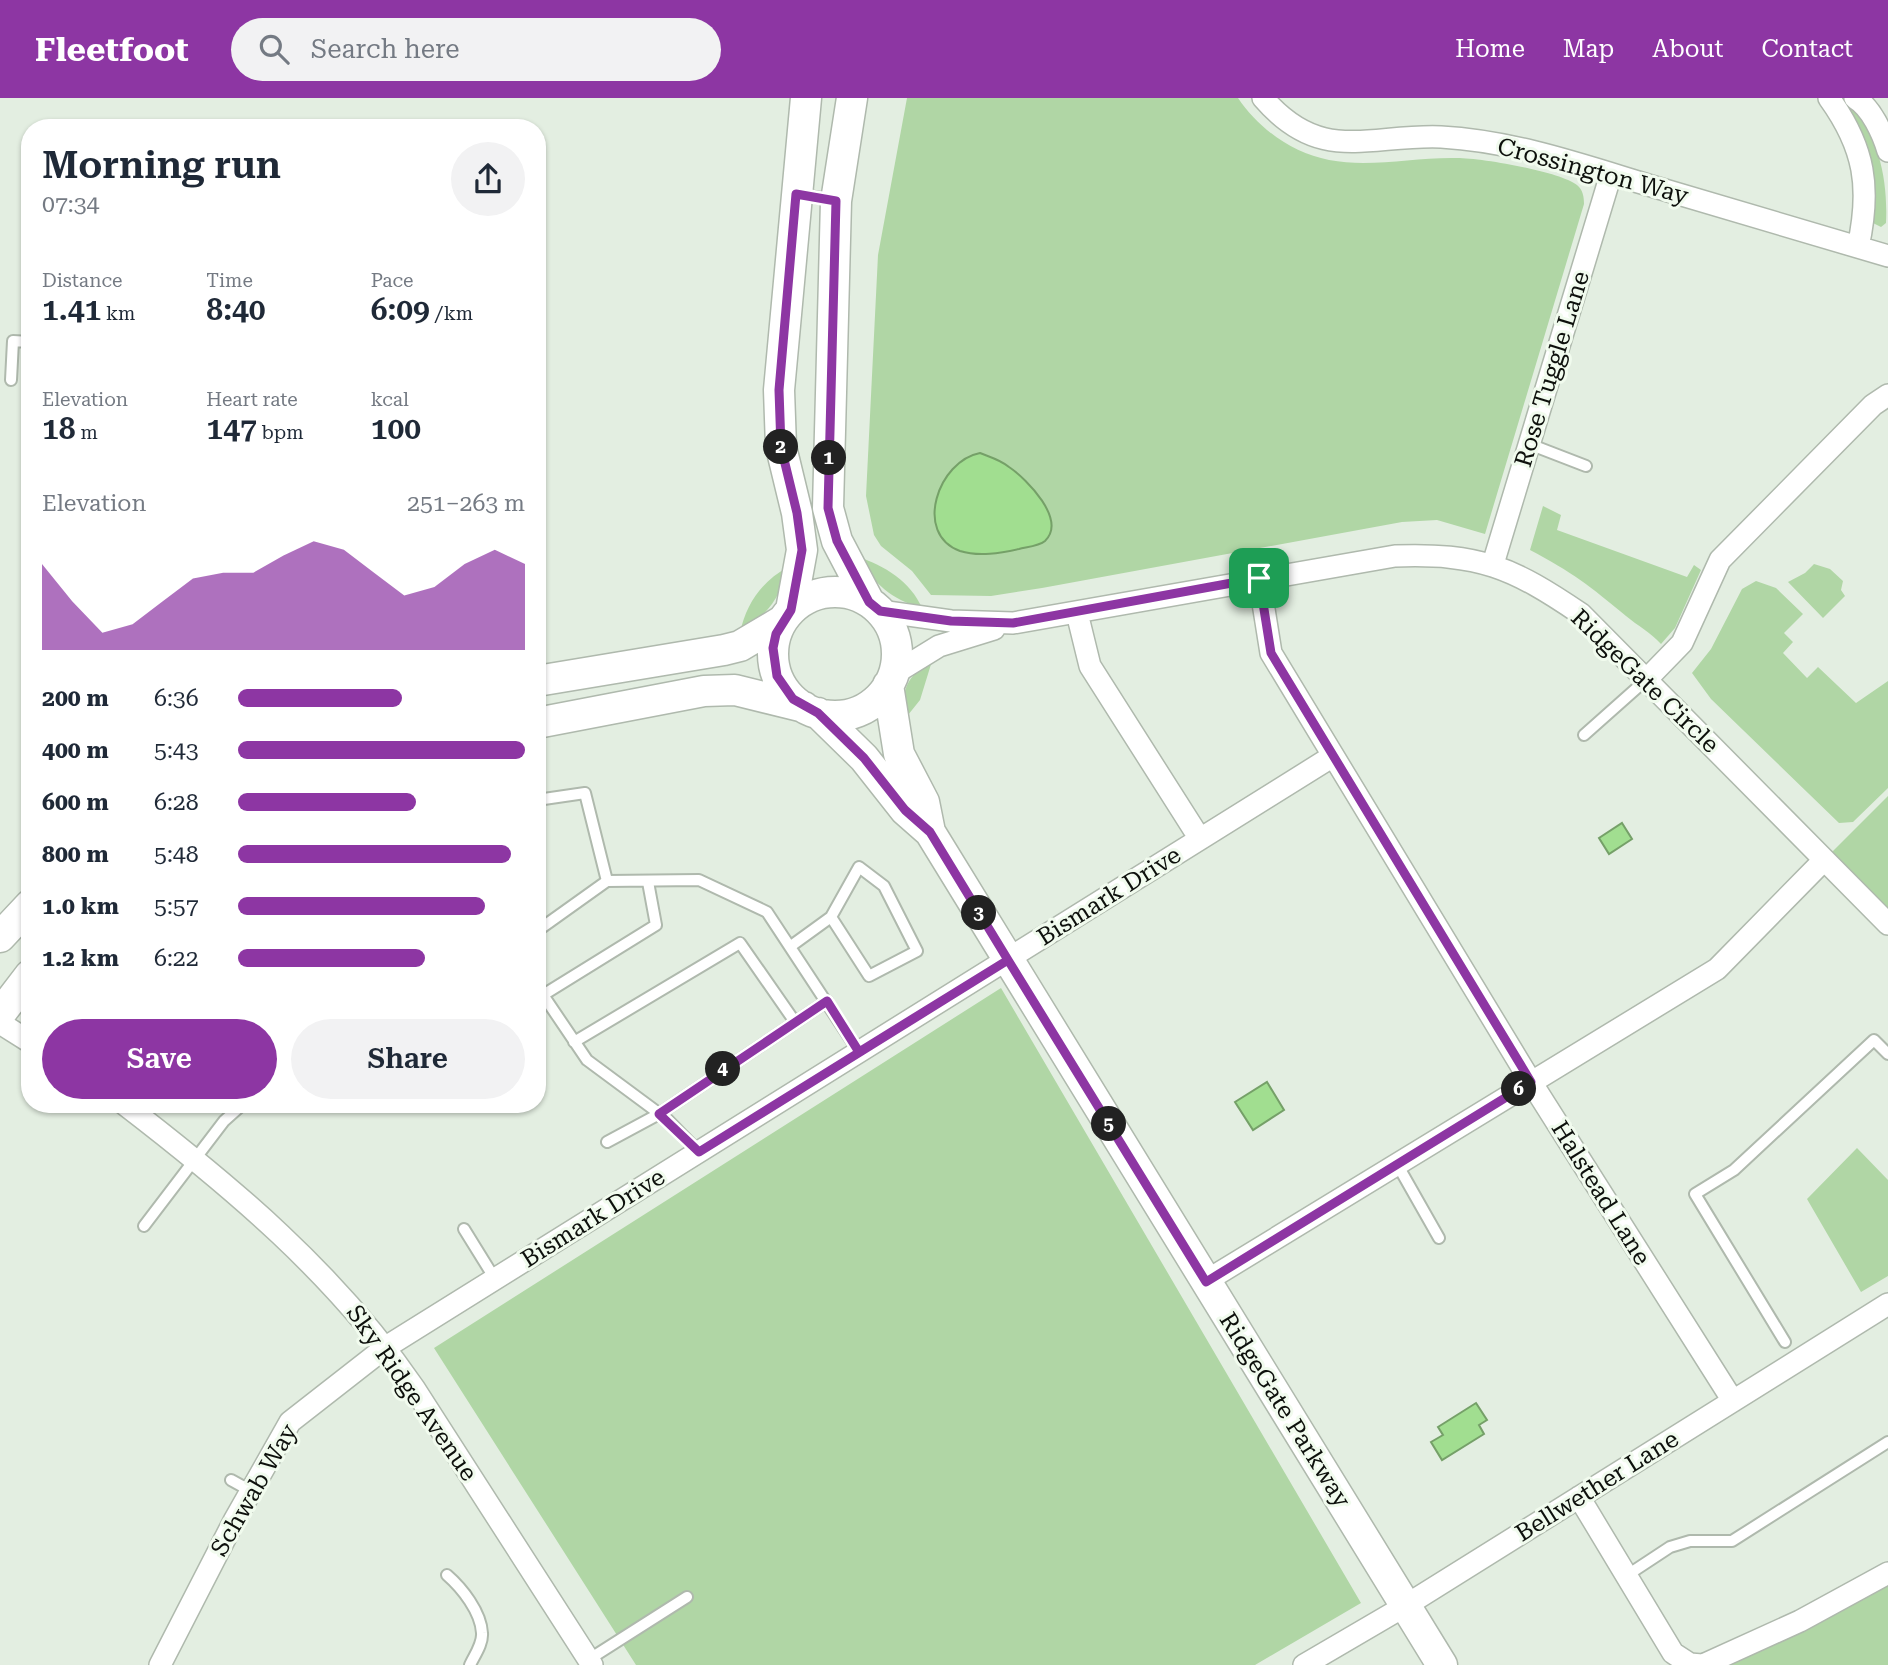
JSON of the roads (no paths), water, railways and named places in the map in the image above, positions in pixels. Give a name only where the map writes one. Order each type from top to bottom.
[{"type":"main road","name":"RidgeGate Parkway","points":[[806,98],[779,390],[781,447],[797,513],[802,550],[786,615],[773,648],[777,676],[783,688],[864,758],[905,810],[930,832],[1442,1665]]},
{"type":"main road","name":"RidgeGate Parkway","points":[[852,98],[836,201],[828,508],[837,541],[874,607],[894,636],[896,651],[890,680],[899,754],[924,802],[930,832]]},
{"type":"main road","points":[[546,680],[740,646],[802,601],[828,592],[842,592],[874,607]]},
{"type":"main road","points":[[546,721],[704,691],[735,690],[832,715],[861,710],[873,702],[890,680]]},
{"type":"main road","points":[[0,937],[21,915]]},
{"type":"main road","points":[[0,1014],[21,987]]},
{"type":"street","name":"Crossington Way","points":[[1263,98],[1277,114],[1317,138],[1369,143],[1438,137],[1517,145],[1858,247],[1887,249]]},
{"type":"street","points":[[1829,98],[1851,134],[1864,174],[1866,207],[1858,247]]},
{"type":"street","points":[[1855,98],[1862,102],[1877,125],[1888,151]]},
{"type":"street","name":"Rose Tuggle Lane","points":[[1493,564],[1611,174]]},
{"type":"street","points":[[1647,679],[1682,643],[1720,560],[1873,405],[1888,395]]},
{"type":"street","name":"RidgeGate Circle","points":[[890,680],[939,646],[1013,623],[1395,556],[1437,554],[1493,564],[1541,587],[1581,614],[1888,924]]},
{"type":"street","name":"Halstead Lane","points":[[1259,578],[1271,653],[1531,1082],[1733,1401]]},
{"type":"street","name":"RidgeGate Circle","points":[[874,607],[951,621],[1013,623]]},
{"type":"street","points":[[1077,613],[1090,666],[1200,839]]},
{"type":"street","name":"Bismark Drive","points":[[386,1347],[1334,756]]},
{"type":"street","points":[[1206,1282],[1717,969],[1824,860]]},
{"type":"street","points":[[0,1023],[21,1036]]},
{"type":"street","name":"Sky Ridge Avenue","points":[[136,1113],[197,1160],[271,1223],[347,1300],[386,1347],[590,1662]]},
{"type":"street","name":"Bellwether Lane","points":[[1304,1665],[1405,1606],[1888,1304]]},
{"type":"street","name":"Schwab Way","points":[[160,1665],[290,1422],[386,1347]]},
{"type":"street","points":[[1579,1497],[1673,1653],[1690,1664],[1703,1665],[1800,1621],[1888,1573]]},
{"type":"lane","points":[[796,194],[836,201]]},
{"type":"lane","points":[[10,380],[13,341],[21,341]]},
{"type":"lane","points":[[1529,444],[1586,466]]},
{"type":"lane","points":[[1584,735],[1647,679]]},
{"type":"lane","points":[[546,799],[585,793],[607,881]]},
{"type":"lane","points":[[791,946],[831,917],[859,867],[884,886],[916,951],[869,976],[831,917]]},
{"type":"lane","points":[[546,925],[607,881],[699,880],[767,912],[859,1052]]},
{"type":"lane","points":[[546,987],[656,925],[648,882]]},
{"type":"lane","points":[[574,1042],[740,943],[795,1022]]},
{"type":"lane","points":[[546,999],[587,1060],[659,1114],[699,1152]]},
{"type":"lane","points":[[607,1142],[659,1114],[827,1001]]},
{"type":"lane","points":[[1785,1342],[1695,1194],[1734,1170],[1874,1040],[1888,1054]]},
{"type":"lane","points":[[144,1226],[233,1113]]},
{"type":"lane","points":[[1397,1164],[1440,1238]]},
{"type":"lane","points":[[464,1229],[495,1279]]},
{"type":"lane","points":[[1626,1576],[1670,1546],[1690,1541],[1732,1541],[1888,1443]]},
{"type":"lane","points":[[231,1480],[251,1491]]},
{"type":"lane","points":[[447,1575],[456,1583],[475,1612],[482,1633],[470,1665]]},
{"type":"lane","points":[[590,1662],[687,1597]]}]
